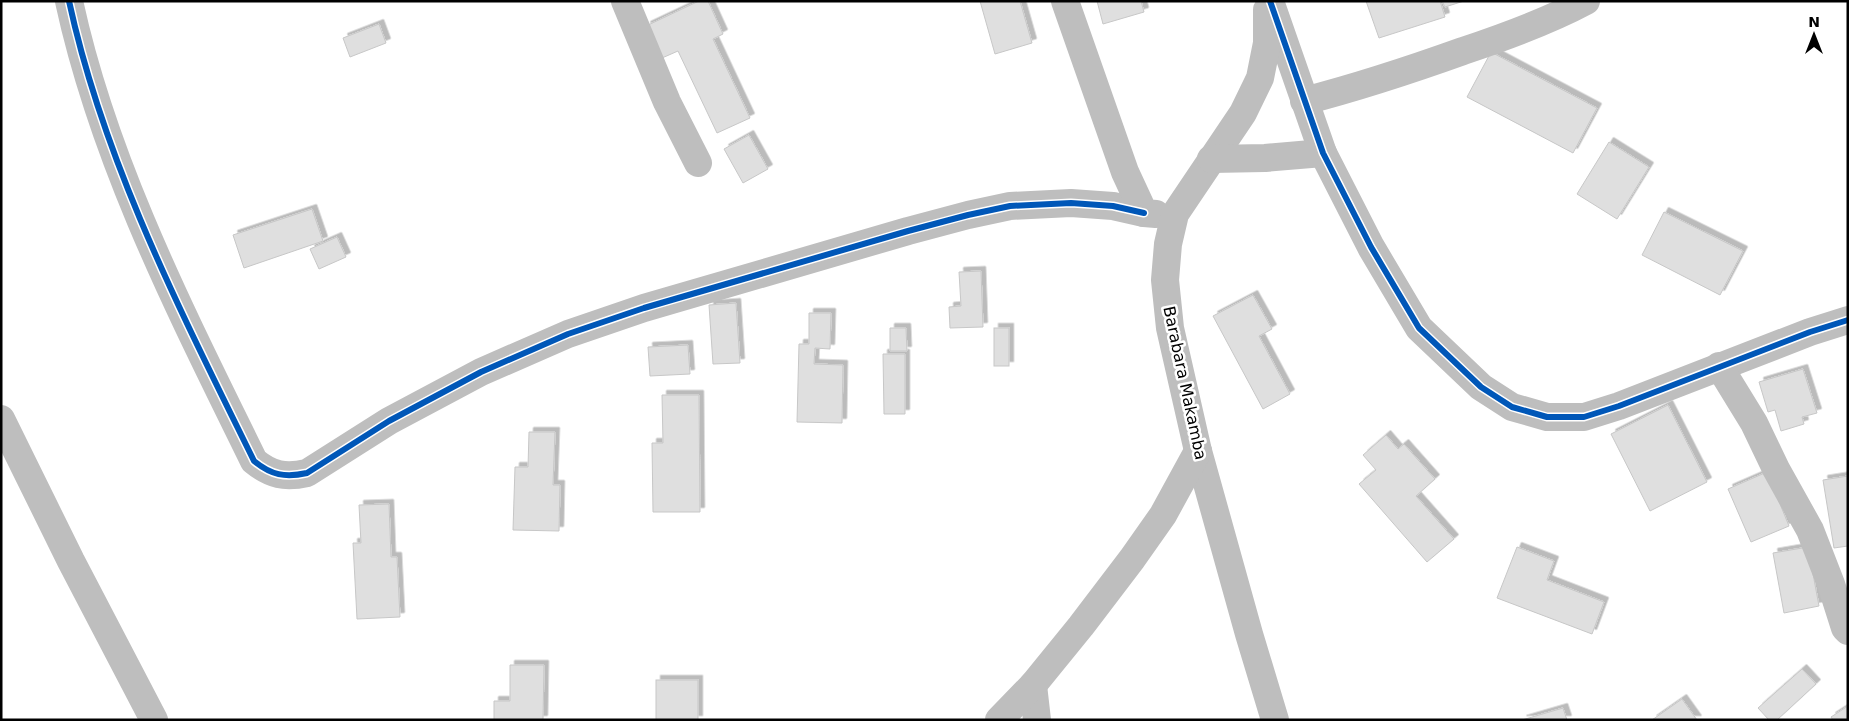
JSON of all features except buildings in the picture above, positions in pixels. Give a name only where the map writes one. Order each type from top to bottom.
[{"type":"street","points":[[69,1],[79,48],[100,118],[180,310],[254,461],[265,470],[279,475],[293,476],[306,473],[389,421],[481,372],[568,334],[644,308],[917,228],[1010,206],[1071,203],[1113,206],[1144,213],[1175,214]]},
{"type":"street","points":[[625,1],[667,102],[698,163]]},
{"type":"street","points":[[1065,1],[1125,172],[1144,213]]},
{"type":"street","points":[[1269,1],[1323,153],[1371,247],[1419,328],[1481,387],[1512,407],[1547,417],[1584,417],[1619,406],[1718,366],[1810,332],[1848,320]]},
{"type":"street","name":"Barabara Makamba","points":[[1269,1],[1267,43],[1260,78],[1243,113],[1175,214],[1168,244],[1165,280],[1170,328],[1198,451],[1275,720]]},
{"type":"street","points":[[1304,101],[1401,74],[1535,26],[1586,1]]},
{"type":"street","points":[[1211,160],[1323,153]]},
{"type":"street","points":[[1718,366],[1754,423],[1776,469],[1810,530],[1831,584],[1845,628],[1848,630]]},
{"type":"street","points":[[3,429],[154,720]]},
{"type":"street","points":[[1000,720],[1033,685],[1081,626],[1142,544],[1163,515],[1198,451]]},
{"type":"street","points":[[1033,685],[1037,720]]},
{"type":"cycle path","points":[[69,1],[84,61],[103,121],[124,179],[173,294],[254,461],[266,469],[279,474],[307,473],[389,421],[481,372],[568,334],[644,308],[908,231],[1010,206],[1071,203],[1113,206],[1144,213]]},
{"type":"cycle path","points":[[1270,1],[1323,153],[1371,247],[1419,328],[1481,387],[1512,407],[1547,417],[1584,417],[1619,406],[1810,332],[1848,320]]}]
